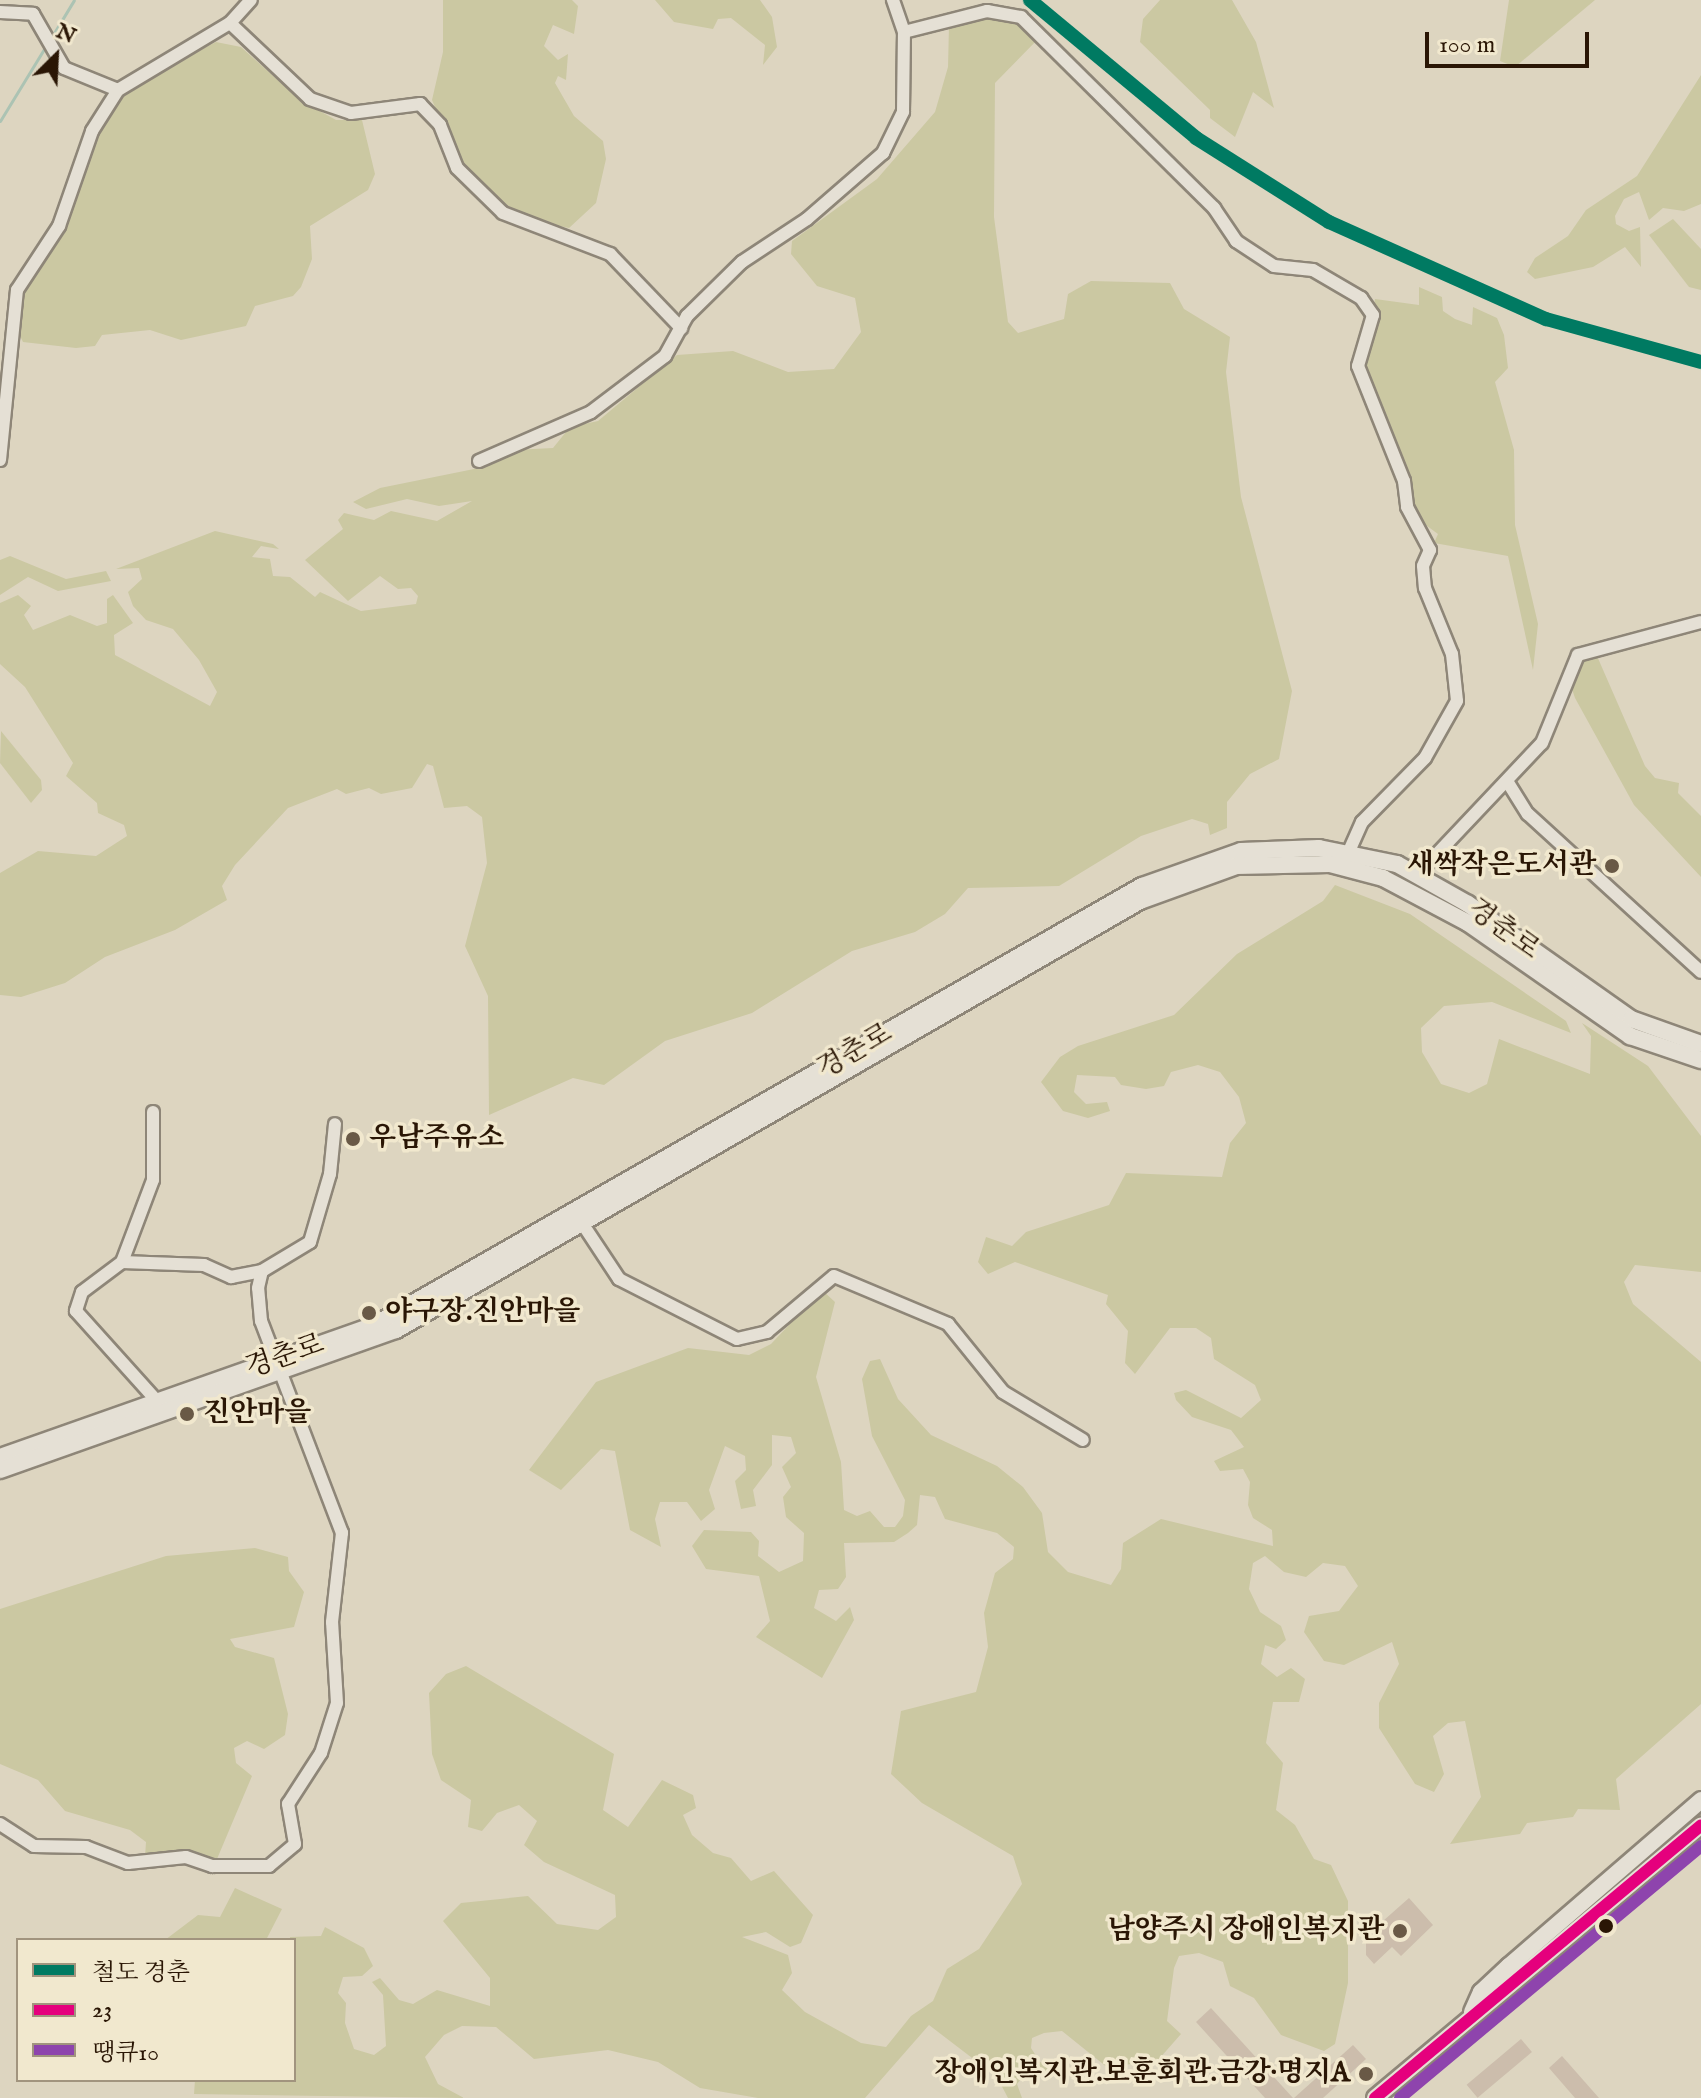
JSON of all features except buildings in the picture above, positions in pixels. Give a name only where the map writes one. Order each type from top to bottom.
[{"type":"street","points":[[0,460],[17,290],[59,226],[92,131],[118,90],[230,23],[251,0]]},
{"type":"street","points":[[479,461],[591,412],[665,356],[681,328],[742,262],[807,219],[883,153],[903,112],[904,32],[893,0]]},
{"type":"street","points":[[904,32],[987,11],[1021,17],[1214,208],[1236,241],[1274,266],[1313,270],[1361,298],[1373,315],[1358,366],[1404,481],[1407,507],[1430,550],[1423,566],[1425,588],[1452,654],[1457,701],[1425,758],[1362,822],[1349,851]]},
{"type":"street","points":[[0,12],[33,14],[64,68],[118,90]]},
{"type":"street","points":[[230,23],[310,99],[351,113],[420,104],[440,125],[457,168],[503,213],[610,254],[681,328]]},
{"type":"street","points":[[1418,874],[1542,743],[1578,655],[1701,622]]},
{"type":"street","points":[[1507,781],[1528,814],[1701,972]]},
{"type":"street","name":"경춘로","points":[[0,1470],[278,1366],[373,1326],[456,1282],[1142,886],[1241,851],[1349,851],[1418,874],[1631,1019],[1701,1044]]},
{"type":"street","name":"경춘로","points":[[0,1457],[157,1401],[396,1330],[1140,901],[1236,866],[1330,864],[1383,878],[1468,923],[1630,1036],[1701,1060]]},
{"type":"street","points":[[153,1112],[153,1180],[122,1262],[82,1292],[76,1311],[157,1401]]},
{"type":"street","points":[[122,1262],[204,1265],[231,1277],[262,1271],[310,1242],[330,1174],[335,1124]]},
{"type":"street","points":[[582,1223],[619,1279],[737,1339],[767,1332],[834,1276],[948,1324],[1003,1392],[1083,1440]]},
{"type":"street","points":[[0,1824],[34,1846],[86,1847],[128,1863],[186,1857],[212,1866],[269,1866],[295,1844],[288,1804],[321,1753],[337,1703],[332,1622],[342,1533],[261,1321],[262,1271]]},
{"type":"street","points":[[1472,2012],[1481,1992],[1509,1966],[1701,1800]]},
{"type":"street","points":[[1375,2098],[1472,2012],[1492,2005],[1701,1825]]},
{"type":"shaded area","points":[[443,0],[572,0],[578,6],[574,34],[553,25],[544,46],[558,60],[568,54],[566,80],[558,76],[555,83],[574,116],[603,141],[606,159],[596,203],[569,228],[524,218],[462,170],[432,100],[443,52]]},
{"type":"shaded area","points":[[655,0],[760,0],[772,17],[777,47],[763,65],[765,45],[731,18],[718,19],[713,29],[674,22]]},
{"type":"shaded area","points":[[1160,0],[1232,0],[1256,42],[1274,108],[1253,92],[1235,137],[1210,118],[1210,110],[1140,42],[1143,19]]},
{"type":"shaded area","points":[[1509,0],[1595,0],[1515,67],[1500,61]]},
{"type":"shaded area","points":[[980,16],[1016,24],[1040,37],[995,83],[994,217],[1008,322],[1018,333],[1064,319],[1068,294],[1091,281],[1170,283],[1184,309],[1230,337],[1226,372],[1241,497],[1292,691],[1279,759],[1250,774],[1227,802],[1227,828],[1210,835],[1208,824],[1192,819],[1141,836],[1059,886],[968,888],[945,914],[915,932],[852,951],[752,1013],[665,1041],[604,1085],[573,1078],[489,1115],[488,996],[465,946],[487,863],[482,817],[467,806],[444,808],[433,766],[427,764],[412,788],[381,794],[369,788],[346,794],[337,789],[288,808],[235,865],[222,886],[227,900],[175,930],[105,957],[65,983],[21,997],[0,995],[0,873],[38,851],[96,856],[127,836],[124,825],[98,813],[97,803],[66,776],[73,763],[25,687],[0,664],[0,603],[18,595],[31,606],[24,615],[33,630],[70,615],[97,626],[107,623],[107,599],[113,595],[133,623],[114,635],[115,655],[210,706],[217,692],[199,660],[173,629],[146,620],[133,606],[128,592],[142,579],[139,568],[116,569],[215,531],[273,544],[279,549],[261,546],[252,557],[270,559],[273,576],[290,577],[315,597],[320,592],[361,611],[416,604],[418,596],[411,588],[398,589],[380,576],[348,601],[305,560],[343,529],[338,520],[344,513],[374,520],[391,511],[437,521],[472,501],[439,506],[407,499],[366,509],[353,502],[380,488],[474,469],[513,450],[553,448],[570,427],[598,421],[677,355],[733,351],[788,372],[834,369],[861,332],[855,298],[817,286],[791,254],[792,241],[877,179],[935,112],[948,67],[949,26]]},
{"type":"shaded area","points":[[216,42],[241,47],[300,100],[336,120],[362,120],[375,174],[368,190],[310,226],[312,259],[301,287],[293,296],[255,306],[246,326],[181,340],[150,330],[102,335],[95,346],[76,348],[23,342],[15,326],[27,277],[63,225],[93,142],[118,100],[136,84]]},
{"type":"shaded area","points":[[1701,75],[1701,204],[1684,211],[1663,208],[1649,220],[1639,192],[1624,199],[1615,216],[1616,224],[1629,231],[1640,227],[1641,267],[1625,247],[1593,267],[1535,279],[1527,272],[1535,258],[1568,236],[1586,210],[1637,176]]},
{"type":"shaded area","points":[[1673,219],[1701,249],[1701,290],[1689,287],[1649,235]]},
{"type":"shaded area","points":[[1419,287],[1442,297],[1443,311],[1455,319],[1472,325],[1473,307],[1497,318],[1504,335],[1508,368],[1495,382],[1514,450],[1515,525],[1538,624],[1533,670],[1508,556],[1434,543],[1438,534],[1423,523],[1412,499],[1364,369],[1375,299],[1419,305]]},
{"type":"shaded area","points":[[10,556],[66,579],[106,571],[111,581],[58,591],[28,577],[0,595],[0,560]]},
{"type":"shaded area","points":[[1597,656],[1645,766],[1655,778],[1679,783],[1678,793],[1701,816],[1701,877],[1634,805],[1575,698],[1569,680],[1581,660]]},
{"type":"shaded area","points":[[1,731],[41,780],[42,790],[31,803],[0,763]]},
{"type":"shaded area","points":[[1335,885],[1410,914],[1566,1021],[1571,1033],[1492,1002],[1444,1006],[1421,1028],[1422,1052],[1441,1084],[1469,1093],[1487,1084],[1499,1039],[1590,1074],[1591,1036],[1582,1023],[1648,1066],[1701,1136],[1701,1272],[1635,1265],[1624,1282],[1633,1304],[1701,1362],[1701,1704],[1616,1779],[1620,1810],[1578,1809],[1573,1817],[1527,1823],[1520,1834],[1450,1844],[1481,1797],[1465,1721],[1448,1723],[1433,1736],[1444,1774],[1434,1792],[1415,1784],[1379,1728],[1379,1703],[1399,1664],[1392,1642],[1344,1665],[1324,1661],[1304,1632],[1309,1616],[1339,1611],[1358,1586],[1345,1566],[1323,1563],[1306,1577],[1284,1572],[1265,1556],[1253,1563],[1249,1589],[1260,1612],[1281,1626],[1286,1640],[1276,1649],[1265,1645],[1261,1664],[1277,1677],[1291,1668],[1305,1679],[1299,1702],[1273,1702],[1266,1743],[1283,1763],[1276,1810],[1295,1825],[1314,1859],[1331,1865],[1348,1901],[1348,1983],[1335,2044],[1324,2051],[1281,2035],[1254,1998],[1230,1986],[1223,1962],[1199,1953],[1179,1956],[1174,1968],[1167,2021],[1181,2034],[1159,2059],[1108,2068],[1062,2031],[1044,2033],[1032,2038],[1031,2048],[1040,2062],[1061,2070],[1026,2073],[1017,2084],[1022,2098],[1008,2098],[997,2077],[929,2025],[865,2098],[758,2098],[700,2088],[658,2062],[608,2050],[534,2059],[496,2027],[462,2026],[444,2035],[425,2057],[438,2084],[464,2098],[194,2094],[195,2082],[296,2082],[296,1938],[290,1937],[321,1936],[325,1927],[364,1948],[373,1966],[362,1976],[343,1977],[338,1993],[346,2003],[345,2023],[354,2049],[374,2055],[386,2046],[383,1995],[372,1982],[380,1978],[399,2000],[413,2004],[437,1990],[490,2006],[490,1978],[443,1921],[461,1903],[528,1896],[557,1924],[598,1930],[616,1917],[615,1895],[544,1862],[524,1845],[537,1821],[519,1805],[497,1813],[482,1831],[468,1827],[471,1800],[441,1780],[432,1754],[429,1693],[446,1674],[466,1666],[614,1754],[603,1810],[628,1827],[662,1780],[693,1795],[696,1808],[683,1815],[692,1835],[713,1853],[731,1858],[751,1881],[774,1871],[813,1915],[801,1943],[790,1947],[766,1932],[742,1937],[788,1955],[792,1973],[782,1990],[805,2012],[861,2043],[886,2047],[911,2016],[933,2001],[947,1969],[979,1949],[1022,1884],[1013,1856],[922,1803],[891,1774],[901,1711],[976,1692],[988,1647],[984,1613],[995,1573],[1013,1559],[1014,1547],[997,1533],[945,1519],[935,1497],[920,1495],[917,1525],[894,1542],[844,1543],[846,1577],[838,1589],[819,1590],[814,1608],[836,1621],[850,1607],[854,1620],[822,1678],[756,1637],[770,1621],[759,1576],[706,1569],[692,1546],[704,1530],[751,1532],[759,1541],[758,1556],[779,1572],[803,1561],[804,1533],[786,1517],[783,1497],[791,1487],[782,1467],[796,1453],[791,1437],[772,1435],[772,1465],[753,1490],[756,1506],[741,1509],[735,1481],[746,1470],[745,1456],[725,1446],[709,1490],[715,1509],[701,1521],[687,1502],[660,1502],[655,1519],[661,1547],[630,1530],[615,1451],[601,1449],[561,1490],[529,1470],[596,1382],[688,1348],[749,1355],[771,1344],[822,1290],[835,1302],[816,1377],[841,1462],[844,1510],[857,1516],[870,1511],[884,1527],[895,1527],[903,1516],[905,1500],[872,1436],[862,1379],[870,1361],[880,1359],[898,1399],[931,1435],[997,1466],[1023,1487],[1042,1513],[1048,1552],[1068,1572],[1111,1585],[1121,1569],[1123,1543],[1161,1519],[1273,1546],[1272,1530],[1253,1518],[1248,1505],[1250,1482],[1243,1469],[1220,1471],[1214,1461],[1244,1447],[1231,1430],[1192,1417],[1176,1400],[1174,1393],[1186,1390],[1241,1418],[1261,1400],[1255,1385],[1214,1359],[1211,1338],[1196,1328],[1170,1328],[1135,1374],[1125,1363],[1128,1331],[1106,1304],[1108,1295],[1015,1262],[988,1274],[978,1262],[986,1237],[1012,1246],[1026,1232],[1109,1205],[1126,1173],[1222,1177],[1230,1143],[1246,1123],[1239,1097],[1220,1072],[1198,1065],[1171,1072],[1164,1086],[1146,1089],[1121,1085],[1115,1077],[1077,1075],[1074,1092],[1086,1104],[1107,1102],[1110,1111],[1088,1118],[1063,1111],[1041,1082],[1060,1057],[1078,1046],[1174,1015],[1237,954],[1323,901]]},
{"type":"shaded area","points":[[255,1548],[288,1557],[289,1571],[304,1592],[294,1627],[230,1639],[235,1647],[274,1658],[288,1714],[285,1735],[264,1749],[247,1741],[234,1748],[236,1763],[252,1776],[217,1859],[178,1852],[145,1857],[146,1842],[130,1830],[65,1811],[38,1780],[0,1764],[0,1609],[166,1556]]},
{"type":"shaded area","points":[[235,1888],[282,1909],[267,1938],[168,1938],[198,1915],[220,1917]]},
{"type":"waterway","points":[[51,38],[74,0]]},
{"type":"waterway","points":[[0,121],[47,44]]},
{"type":"rail line","name":"경춘","points":[[1030,0],[1196,138],[1329,222],[1546,319],[1701,362]]},
{"type":"transit line","name":"23","points":[[1375,2098],[1701,1825]]},
{"type":"transit line","name":"땡큐10","points":[[1400,2098],[1701,1846]]},
{"type":"place","name":"새싹작은도서관","points":[[1612,866]]},
{"type":"place","name":"우남주유소","points":[[353,1139]]},
{"type":"place","name":"야구장.진안마을","points":[[369,1313]]},
{"type":"place","name":"진안마을","points":[[187,1414]]},
{"type":"place","name":"남양주시 장애인복지관","points":[[1400,1931]]},
{"type":"place","name":"장애인복지관.보훈회관.금강·명지A","points":[[1366,2074]]}]
